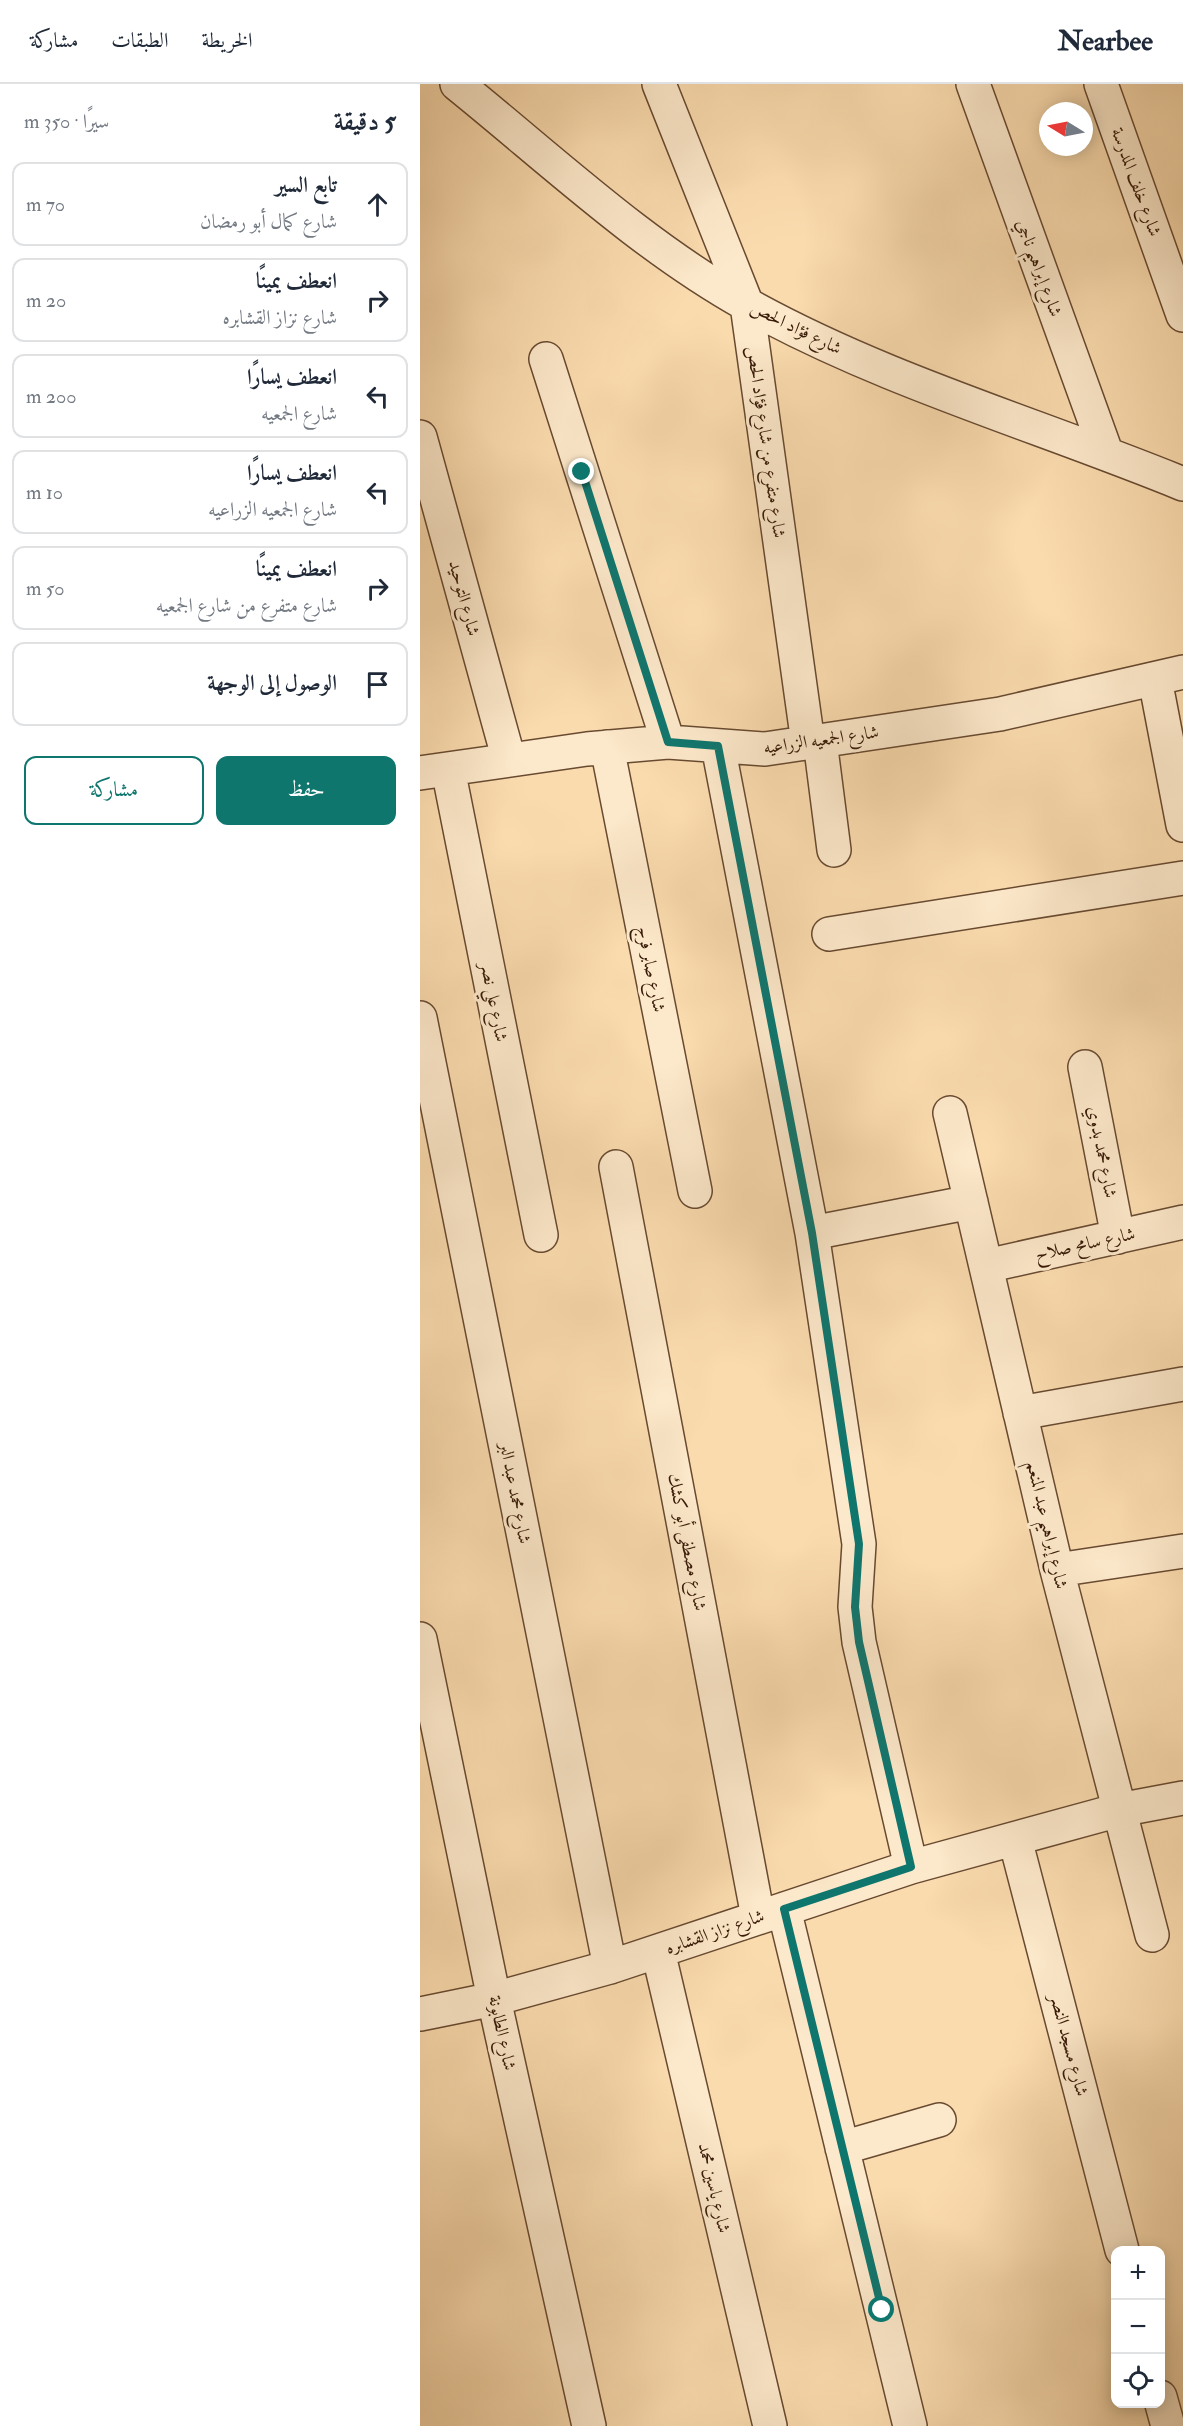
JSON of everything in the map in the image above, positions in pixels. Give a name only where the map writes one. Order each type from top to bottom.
[{"type":"street","name":"شارع متفرع من شارع فؤاد الحص","points":[[659,84],[747,304],[814,742],[834,850]]},
{"type":"street","name":"شارع إبراهيم ناجي","points":[[973,84],[1106,453]]},
{"type":"street","name":"شارع خلف المدرسة","points":[[1101,84],[1183,315]]},
{"type":"street","name":"شارع فؤاد الحص","points":[[459,85],[619,216],[702,277],[747,304],[875,366],[1183,484]]},
{"type":"street","points":[[546,359],[668,742]]},
{"type":"street","name":"شارع التوحيد","points":[[420,437],[509,760]]},
{"type":"street","name":"شارع الجمعيه الزراعيه","points":[[434,771],[608,747],[668,742],[765,749],[1000,714],[1169,675]]},
{"type":"street","points":[[1169,675],[1183,825]]},
{"type":"street","points":[[718,746],[812,1233],[859,1544],[855,1607],[859,1642],[911,1867]]},
{"type":"street","name":"شارع صابر فرج","points":[[608,747],[695,1191]]},
{"type":"street","name":"شارع علي نصر","points":[[434,771],[541,1235]]},
{"type":"street","points":[[829,934],[1183,878]]},
{"type":"street","name":"شارع محمد عبد البر","points":[[420,1018],[610,1967]]},
{"type":"street","name":"شارع محمد بدوي","points":[[1085,1067],[1118,1237]]},
{"type":"street","name":"شارع إبراهيم عبد المنعم","points":[[950,1113],[1057,1570],[1152,1935]]},
{"type":"street","name":"شارع مصطفى أبو كشك","points":[[616,1167],[771,1913],[842,2148],[910,2426]]},
{"type":"street","points":[[812,1233],[971,1202]]},
{"type":"street","name":"شارع سامح صلاح","points":[[986,1266],[1183,1222]]},
{"type":"street","points":[[1020,1413],[1183,1384]]},
{"type":"street","points":[[1057,1570],[1183,1551]]},
{"type":"street","name":"شارع الطابونة","points":[[420,1639],[494,1999],[589,2426]]},
{"type":"street","name":"شارع نزاز القشابره","points":[[420,2014],[494,1999],[610,1967],[911,1867],[1119,1810],[1183,1798]]},
{"type":"street","name":"شارع مسجد النصر","points":[[1016,1839],[1121,2246]]},
{"type":"street","name":"شارع ياسين محمد","points":[[658,1951],[770,2426]]},
{"type":"street","points":[[842,2148],[939,2120]]},
{"type":"street","points":[[1164,2408],[1168,2426]]},
{"type":"route","points":[[582,472],[668,742],[718,746],[812,1233],[859,1544],[859,1573],[855,1607],[859,1642],[911,1867],[784,1909],[882,2310]]}]
